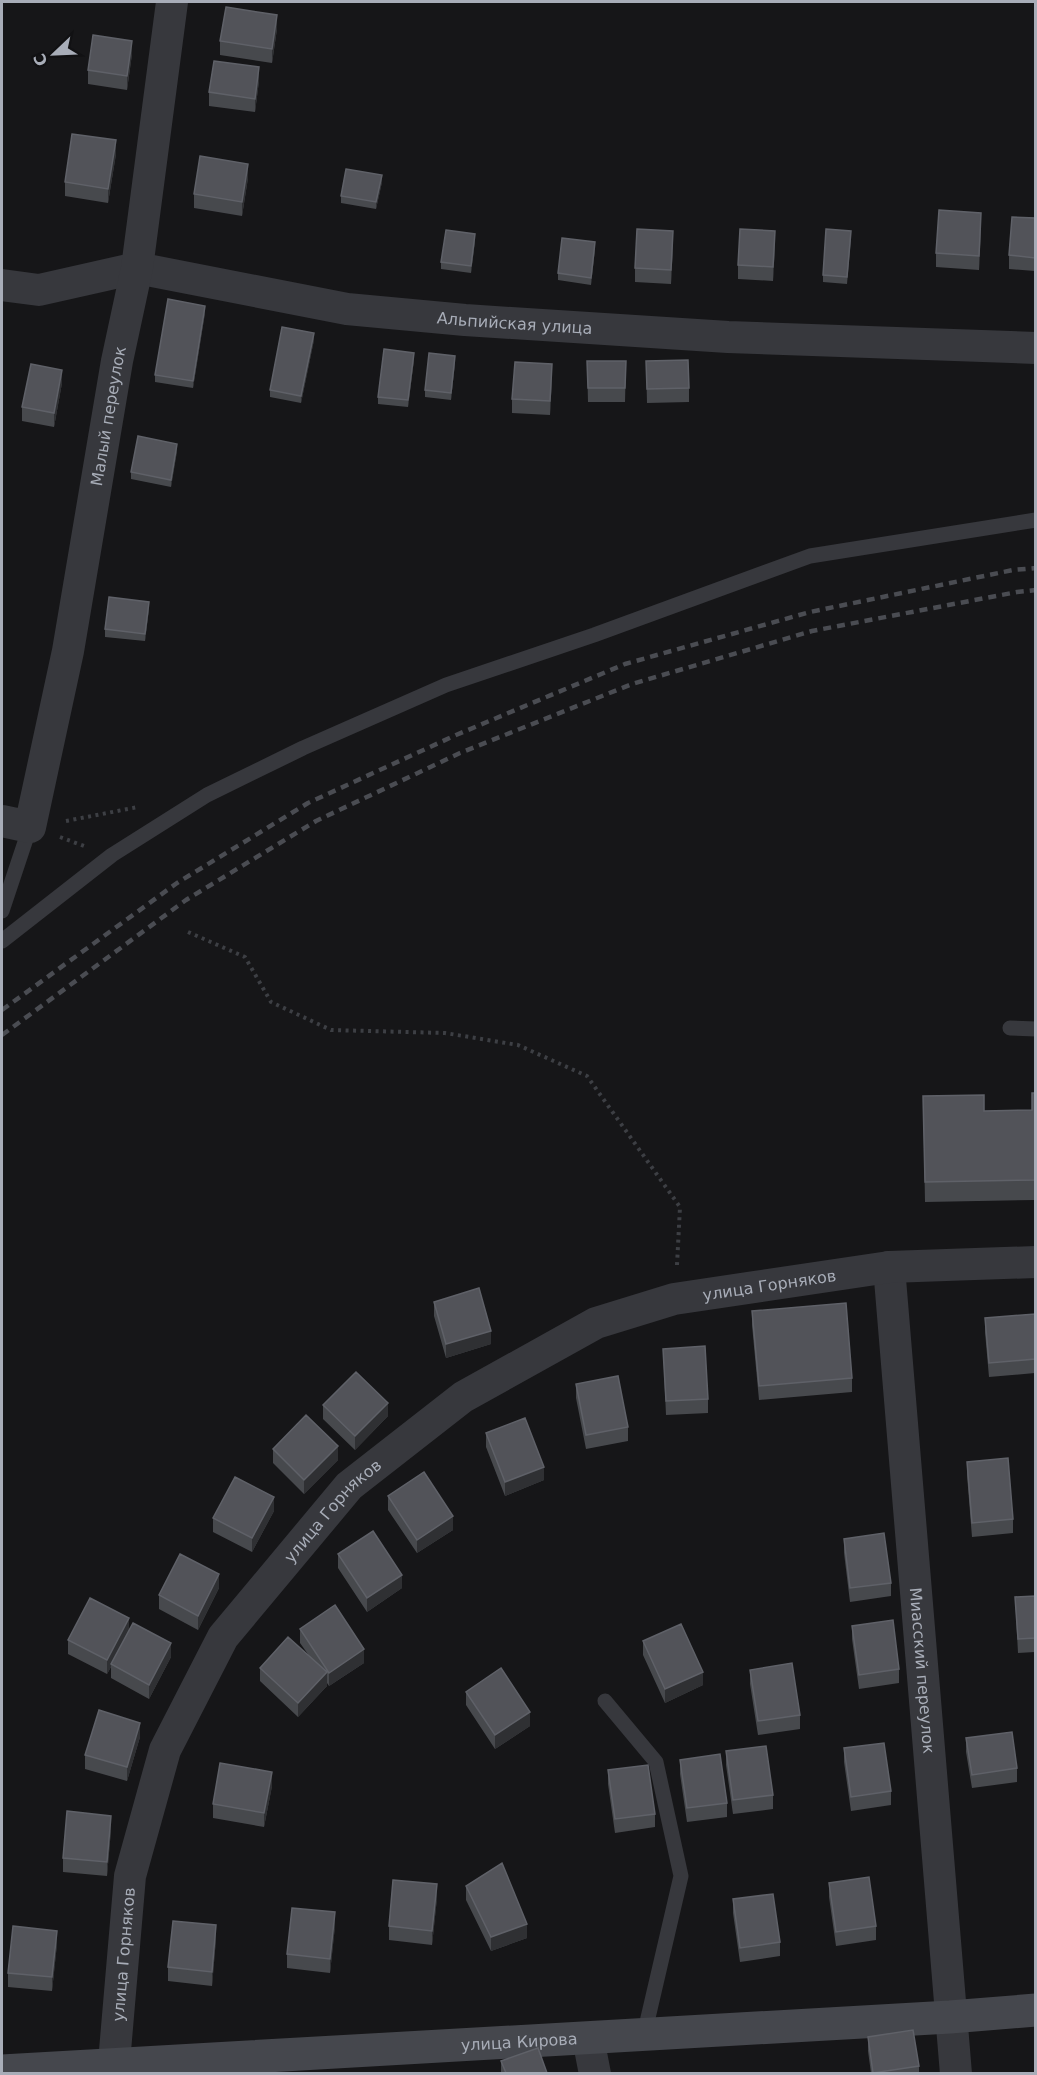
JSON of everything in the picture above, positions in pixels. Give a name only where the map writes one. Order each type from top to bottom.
[{"type":"street","name":"Малый переулок","points":[[16,824],[68,651],[117,361],[137,268],[172,2]]},
{"type":"street","name":"Альпийская улица","points":[[2,285],[39,290],[137,268],[347,309],[465,320],[728,337],[1035,348]]},
{"type":"street","name":"улица Горняков","points":[[113,2069],[130,1876],[165,1750],[223,1637],[349,1486],[464,1397],[596,1323],[674,1299],[889,1267],[1035,1263]]},
{"type":"street","name":"Миасский переулок","points":[[889,1267],[956,2073]]},
{"type":"street","name":"улица Кирова","points":[[2,2071],[113,2069],[1035,2010]]},
{"type":"street","points":[[588,2038],[595,2073]]},
{"type":"lane","points":[[2,941],[112,855],[207,795],[303,748],[446,685],[594,635],[810,556],[1035,520]]},
{"type":"lane","points":[[2,911],[16,824]]},
{"type":"lane","points":[[1010,1028],[1035,1029]]},
{"type":"lane","points":[[605,1701],[656,1762],[681,1876],[644,2035]]},
{"type":"path","points":[[16,824],[141,807]]},
{"type":"path","points":[[188,932],[245,957],[271,1002],[331,1030],[444,1034],[518,1045],[587,1076],[680,1206],[674,1299]]},
{"type":"building","points":[[226,7],[277,15],[272,49],[220,41]]},
{"type":"building","points":[[93,35],[132,41],[127,76],[88,70]]},
{"type":"building","points":[[214,61],[259,67],[255,99],[209,92]]},
{"type":"building","points":[[72,134],[116,140],[108,189],[65,182]]},
{"type":"building","points":[[200,156],[248,164],[242,202],[194,194]]},
{"type":"building","points":[[346,169],[382,175],[376,202],[341,196]]},
{"type":"building","points":[[939,210],[981,213],[979,256],[936,253]]},
{"type":"building","points":[[1012,217],[1035,218],[1035,258],[1009,255]]},
{"type":"building","points":[[637,229],[673,231],[671,270],[635,268]]},
{"type":"building","points":[[740,229],[775,231],[773,267],[738,265]]},
{"type":"building","points":[[826,229],[851,231],[847,277],[823,275]]},
{"type":"building","points":[[446,230],[475,234],[471,266],[441,262]]},
{"type":"building","points":[[562,238],[595,242],[591,278],[558,273]]},
{"type":"building","points":[[168,299],[205,306],[193,381],[155,375]]},
{"type":"building","points":[[282,327],[314,333],[301,396],[270,390]]},
{"type":"building","points":[[384,349],[414,353],[408,400],[378,397]]},
{"type":"building","points":[[429,353],[455,356],[451,393],[425,390]]},
{"type":"building","points":[[688,360],[689,388],[647,389],[646,361]]},
{"type":"building","points":[[587,361],[626,361],[625,388],[588,388]]},
{"type":"building","points":[[515,362],[552,364],[550,401],[512,399]]},
{"type":"building","points":[[31,364],[62,370],[54,413],[22,407]]},
{"type":"building","points":[[138,436],[177,444],[171,480],[131,472]]},
{"type":"building","points":[[109,597],[149,602],[145,634],[105,629]]},
{"type":"building","points":[[1032,1093],[1035,1093],[1035,1180],[925,1182],[923,1096],[984,1095],[984,1111],[1032,1110]]},
{"type":"building","points":[[479,1288],[491,1331],[446,1344],[434,1302]]},
{"type":"building","points":[[846,1303],[852,1378],[759,1386],[752,1311]]},
{"type":"building","points":[[1035,1314],[1035,1359],[989,1363],[985,1318]]},
{"type":"building","points":[[705,1346],[708,1399],[666,1401],[663,1349]]},
{"type":"building","points":[[356,1372],[388,1403],[355,1436],[323,1405]]},
{"type":"building","points":[[618,1376],[628,1427],[586,1435],[576,1384]]},
{"type":"building","points":[[306,1415],[338,1446],[304,1480],[273,1449]]},
{"type":"building","points":[[525,1418],[544,1467],[505,1482],[486,1433]]},
{"type":"building","points":[[1008,1458],[1013,1519],[972,1523],[967,1462]]},
{"type":"building","points":[[424,1472],[453,1516],[417,1540],[388,1496]]},
{"type":"building","points":[[235,1477],[274,1497],[252,1538],[213,1518]]},
{"type":"building","points":[[373,1531],[402,1575],[367,1598],[338,1554]]},
{"type":"building","points":[[884,1533],[891,1583],[850,1588],[844,1539]]},
{"type":"building","points":[[180,1554],[219,1574],[198,1616],[159,1595]]},
{"type":"building","points":[[1035,1596],[1035,1638],[1018,1639],[1015,1597]]},
{"type":"building","points":[[90,1598],[129,1618],[107,1660],[68,1640]]},
{"type":"building","points":[[335,1605],[364,1649],[329,1673],[300,1629]]},
{"type":"building","points":[[893,1620],[899,1669],[859,1675],[852,1626]]},
{"type":"building","points":[[133,1623],[171,1643],[149,1685],[111,1664]]},
{"type":"building","points":[[681,1624],[703,1672],[665,1689],[643,1641]]},
{"type":"building","points":[[288,1637],[327,1672],[298,1703],[260,1668]]},
{"type":"building","points":[[792,1663],[800,1715],[758,1721],[750,1670]]},
{"type":"building","points":[[501,1668],[530,1712],[495,1735],[466,1692]]},
{"type":"building","points":[[99,1710],[140,1723],[127,1767],[85,1755]]},
{"type":"building","points":[[1012,1732],[1017,1768],[972,1775],[966,1738]]},
{"type":"building","points":[[884,1743],[891,1791],[851,1797],[844,1748]]},
{"type":"building","points":[[766,1746],[773,1795],[733,1800],[726,1751]]},
{"type":"building","points":[[720,1754],[727,1803],[687,1808],[680,1760]]},
{"type":"building","points":[[220,1763],[272,1772],[264,1813],[213,1804]]},
{"type":"building","points":[[648,1765],[655,1814],[615,1819],[608,1770]]},
{"type":"building","points":[[67,1811],[111,1816],[107,1862],[63,1858]]},
{"type":"building","points":[[502,1863],[527,1924],[491,1937],[466,1886]]},
{"type":"building","points":[[869,1877],[876,1926],[836,1932],[829,1883]]},
{"type":"building","points":[[393,1880],[437,1884],[432,1931],[389,1926]]},
{"type":"building","points":[[773,1894],[780,1942],[740,1948],[733,1899]]},
{"type":"building","points":[[292,1908],[335,1912],[330,1959],[287,1954]]},
{"type":"building","points":[[173,1921],[216,1925],[212,1972],[168,1967]]},
{"type":"building","points":[[13,1926],[57,1931],[52,1977],[8,1973]]},
{"type":"building","points":[[913,2030],[919,2066],[873,2073],[868,2037]]},
{"type":"building","points":[[538,2048],[547,2073],[506,2073],[501,2061]]},
{"type":"railway","points":[[2,1010],[177,883],[308,803],[456,735],[625,664],[810,612],[1013,570],[1036,568]]},
{"type":"railway","points":[[2,1035],[186,900],[316,821],[460,753],[632,684],[812,631],[1036,590]]}]
